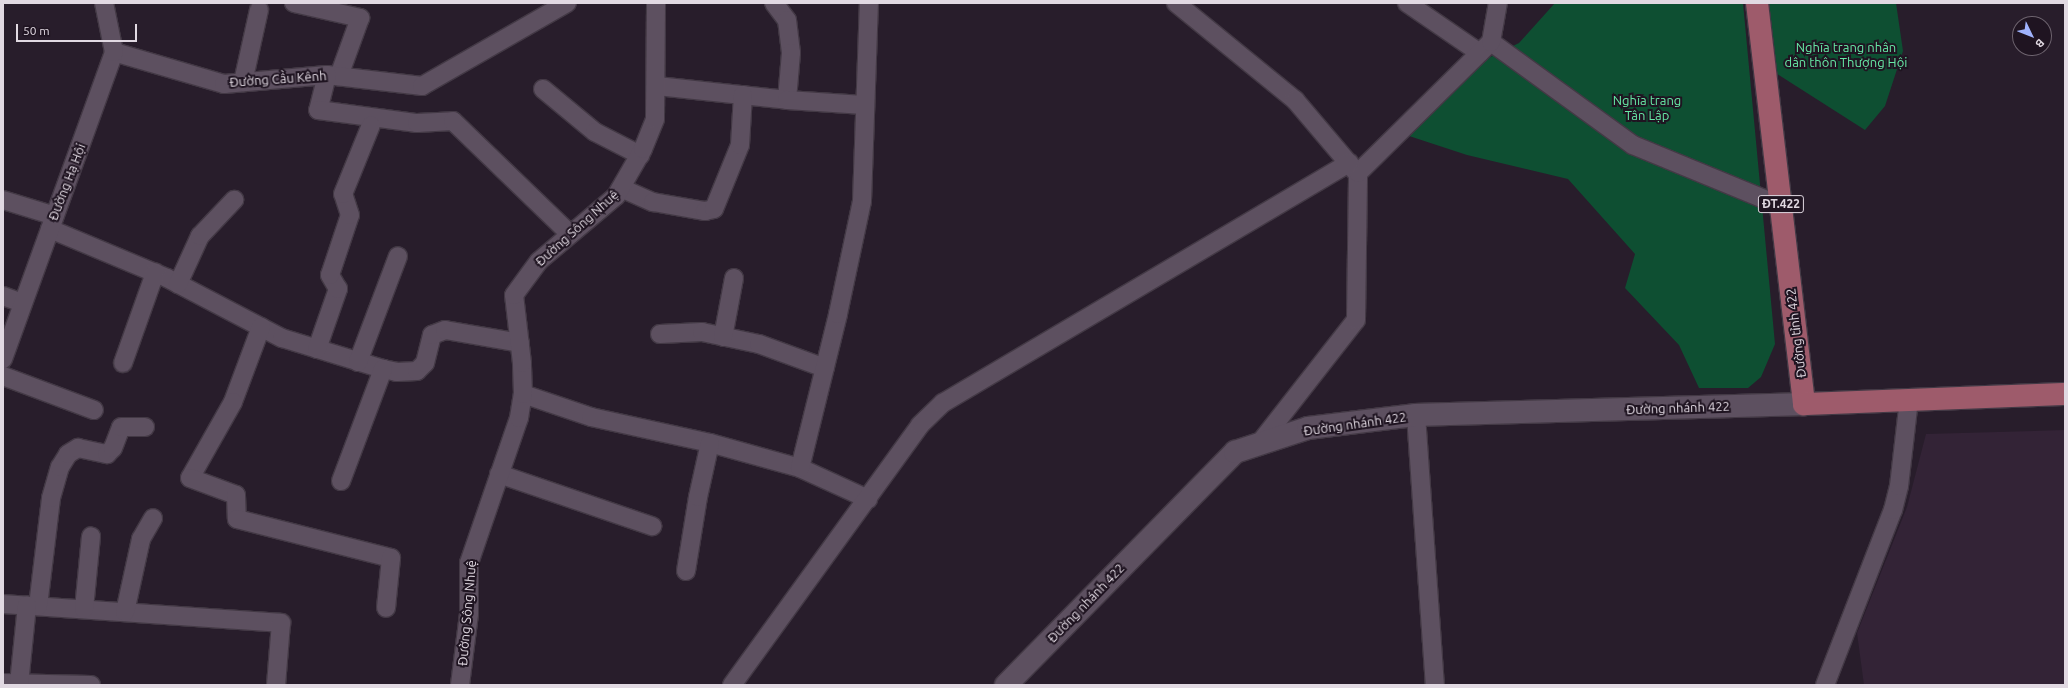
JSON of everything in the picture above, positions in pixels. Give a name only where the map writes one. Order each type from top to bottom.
[{"type":"main road","name":"Đường tỉnh 422","points":[[1757,3],[1804,404]]},
{"type":"main road","points":[[1804,404],[2065,394]]},
{"type":"street","points":[[104,3],[114,52]]},
{"type":"street","points":[[294,3],[360,18],[318,110],[416,123],[453,121],[570,234]]},
{"type":"street","name":"Đường Cầu Kênh","points":[[114,52],[224,84],[333,75],[422,86],[567,3]]},
{"type":"street","name":"Đường Sông Nhuệ","points":[[460,685],[468,614],[469,563],[519,418],[523,394],[520,343],[514,295],[539,261],[616,196],[640,155],[656,119],[656,3]]},
{"type":"street","points":[[774,3],[787,20],[791,53],[787,100]]},
{"type":"street","points":[[800,468],[825,368],[862,201],[864,105],[869,3]]},
{"type":"street","points":[[1176,3],[1295,100],[1353,168],[1356,320],[1259,444]]},
{"type":"street","points":[[1407,3],[1486,47],[1633,145],[1781,206]]},
{"type":"street","points":[[732,685],[868,499],[920,425],[943,404],[1353,168],[1486,47],[1498,3]]},
{"type":"street","points":[[243,82],[259,10]]},
{"type":"street","name":"Đường Hạ Hội","points":[[4,355],[114,52]]},
{"type":"street","points":[[657,86],[787,100],[864,105]]},
{"type":"street","points":[[543,89],[595,132],[640,155]]},
{"type":"street","points":[[621,188],[653,202],[705,211],[714,209],[740,145],[743,95]]},
{"type":"street","points":[[317,349],[338,289],[330,275],[350,215],[342,194],[371,125]]},
{"type":"street","points":[[3,200],[52,222],[178,284],[282,338],[383,370],[397,372],[418,371],[425,363],[432,335],[445,330],[520,343]]},
{"type":"street","points":[[178,284],[200,236],[234,200]]},
{"type":"street","points":[[358,362],[398,256]]},
{"type":"street","points":[[123,363],[155,273]]},
{"type":"street","points":[[724,337],[734,278]]},
{"type":"street","points":[[3,296],[22,303]]},
{"type":"street","points":[[261,327],[232,402],[190,478],[236,495],[237,519],[391,558],[386,608]]},
{"type":"street","points":[[660,334],[702,332],[759,344],[825,368]]},
{"type":"street","points":[[341,481],[383,370]]},
{"type":"street","points":[[3,376],[94,410]]},
{"type":"street","points":[[523,394],[591,417],[710,443],[800,468],[868,499]]},
{"type":"street","points":[[1825,685],[1893,510],[1899,486],[1909,400]]},
{"type":"street","name":"Đường nhánh 422","points":[[1006,685],[1234,452],[1308,428],[1416,415],[1804,404]]},
{"type":"street","points":[[1416,415],[1435,685]]},
{"type":"street","points":[[91,685],[11,684],[33,605],[51,498],[60,467],[68,454],[78,448],[106,454],[113,448],[121,427],[145,427]]},
{"type":"street","points":[[686,571],[698,497],[710,443]]},
{"type":"street","points":[[499,474],[652,526]]},
{"type":"street","points":[[125,612],[142,539],[154,518]]},
{"type":"street","points":[[84,609],[92,536]]},
{"type":"street","points":[[3,604],[281,623],[276,685]]},
{"type":"shaded area","points":[[2065,430],[2065,685],[1864,685],[1857,633],[1907,507],[1926,434]]},
{"type":"green space","name":"Nghĩa trang Tân Lập","points":[[1555,3],[1743,3],[1775,344],[1761,377],[1748,388],[1699,388],[1679,345],[1625,288],[1635,254],[1568,179],[1467,155],[1403,134],[1474,65],[1519,43]]},
{"type":"green space","name":"Nghĩa trang nhân dân thôn Thượng Hội","points":[[1769,3],[1896,3],[1903,51],[1885,106],[1865,130],[1774,72]]}]
